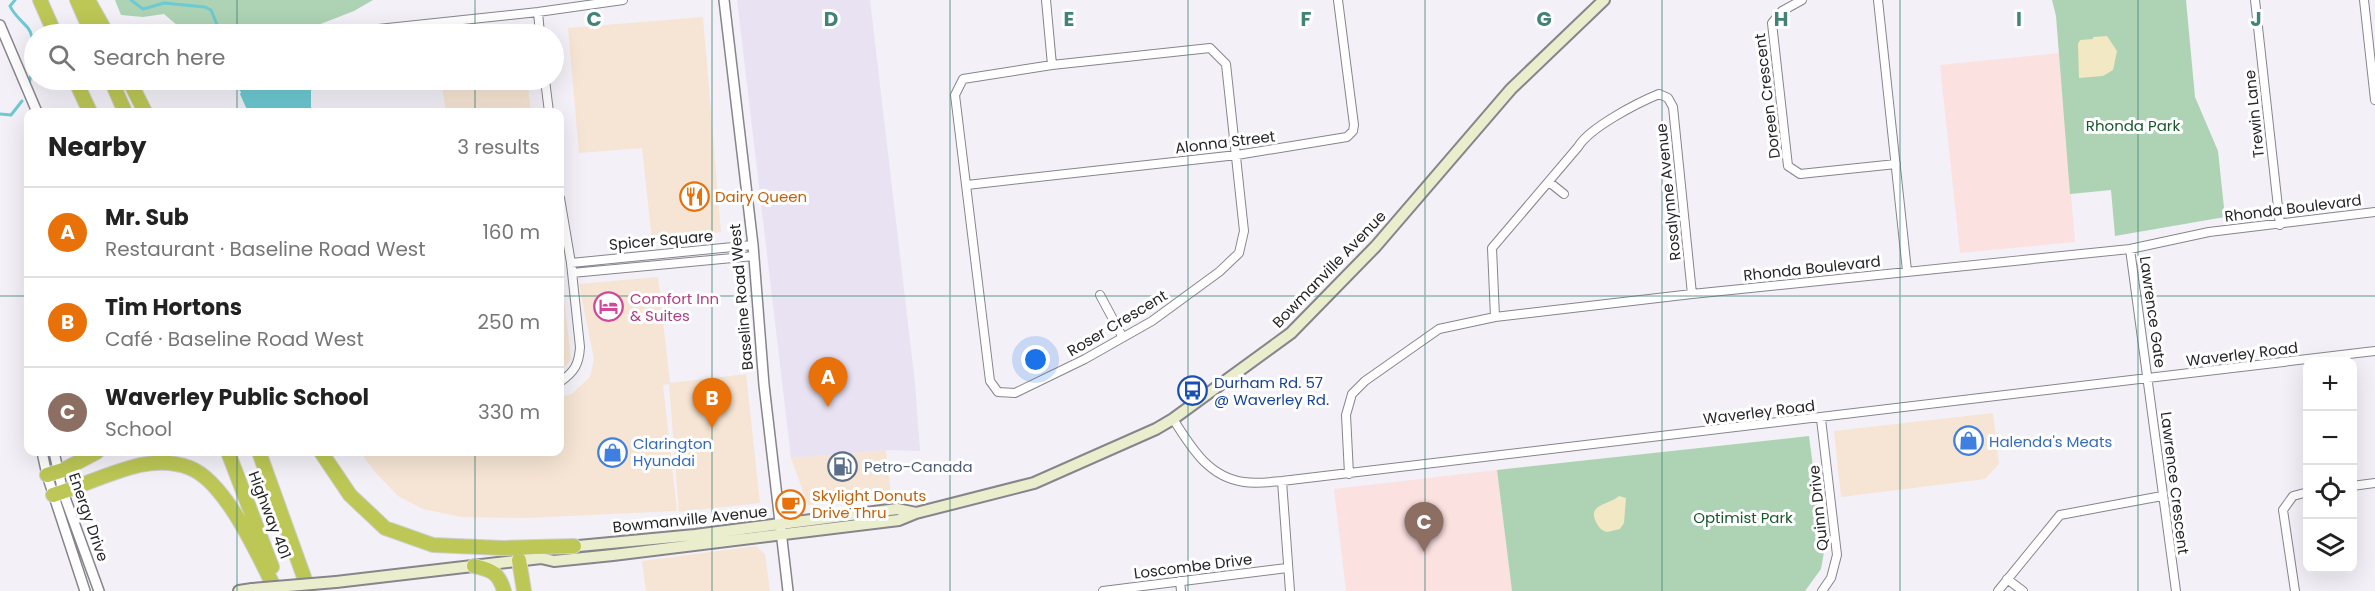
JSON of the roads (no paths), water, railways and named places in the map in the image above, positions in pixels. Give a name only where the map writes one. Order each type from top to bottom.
[{"type":"highway","points":[[40,0],[50,24]]},
{"type":"highway","points":[[77,0],[88,24]]},
{"type":"highway","points":[[88,0],[101,24]]},
{"type":"highway","points":[[74,90],[80,108]]},
{"type":"highway","points":[[80,90],[88,108]]},
{"type":"highway","points":[[115,90],[123,108]]},
{"type":"highway","points":[[134,90],[143,108]]},
{"type":"highway","points":[[52,474],[91,456]]},
{"type":"highway","name":"Highway 401","points":[[230,456],[281,591]]},
{"type":"highway","name":"Highway 401","points":[[260,456],[310,591]]},
{"type":"highway","points":[[324,456],[350,495],[385,528],[434,545],[503,548],[574,546]]},
{"type":"highway","points":[[58,494],[111,473],[142,465],[167,463],[192,468],[219,490],[244,529],[276,591]]},
{"type":"highway","points":[[519,561],[524,591]]},
{"type":"highway","points":[[474,566],[491,570],[499,576],[504,591]]},
{"type":"main road","name":"Bowmanville Avenue","points":[[239,591],[541,558],[554,561],[781,530],[897,509],[916,513],[1034,483],[1173,419],[1292,333],[1376,246],[1511,89],[1604,0]]},
{"type":"main road","name":"Bowmanville Avenue","points":[[541,558],[552,550],[574,546],[781,530]]},
{"type":"street","points":[[425,24],[623,0]]},
{"type":"street","name":"Baseline Road West","points":[[724,0],[753,245],[764,385],[788,591]]},
{"type":"street","points":[[1046,0],[1052,65]]},
{"type":"street","name":"Alonna Street","points":[[967,185],[1237,155],[1340,140],[1347,137],[1353,131],[1338,0]]},
{"type":"street","name":"Doreen Crescent","points":[[1802,0],[1782,10],[1772,23],[1788,166],[1800,174],[1896,164]]},
{"type":"street","points":[[1878,0],[1907,271]]},
{"type":"street","name":"Trewin Lane","points":[[2255,0],[2280,225]]},
{"type":"street","points":[[2364,0],[2375,100]]},
{"type":"street","points":[[538,12],[539,24]]},
{"type":"street","points":[[0,25],[24,81]]},
{"type":"street","name":"Roser Crescent","points":[[1209,48],[1226,64],[1244,231],[1239,253],[1219,272],[1152,321],[1085,359],[1015,393],[998,392],[990,381],[956,95],[963,79],[1052,65],[1209,48]]},
{"type":"street","points":[[28,90],[35,108]]},
{"type":"street","points":[[546,90],[548,108]]},
{"type":"street","name":"Rosalynne Avenue","points":[[1494,317],[1492,248],[1549,182],[1584,136],[1643,100],[1659,94],[1668,98],[1673,107],[1692,294]]},
{"type":"street","points":[[1549,182],[1564,194]]},
{"type":"street","name":"Rhonda Boulevard","points":[[1349,474],[1346,415],[1352,394],[1365,381],[1439,329],[1494,317],[1692,294],[2130,249],[2209,232],[2375,212]]},
{"type":"street","points":[[564,222],[571,263],[579,360],[576,368],[564,378]]},
{"type":"street","name":"Spicer Square","points":[[571,263],[753,245]]},
{"type":"street","name":"Lawrence Gate","points":[[2130,249],[2148,379]]},
{"type":"street","name":"Spicer Square","points":[[572,273],[754,255]]},
{"type":"street","points":[[1101,295],[1122,336]]},
{"type":"street","name":"Waverley Road","points":[[1173,419],[1200,460],[1224,476],[1244,483],[1282,481],[2375,351]]},
{"type":"street","name":"Lawrence Crescent","points":[[2148,379],[2176,591]]},
{"type":"street","name":"Quinn Drive","points":[[1821,418],[1837,555],[1832,578],[1822,591]]},
{"type":"street","name":"Energy Drive","points":[[44,456],[52,474],[86,591]]},
{"type":"street","name":"Energy Drive","points":[[52,474],[54,456]]},
{"type":"street","points":[[1282,481],[1290,591]]},
{"type":"street","points":[[2357,485],[2375,483]]},
{"type":"street","points":[[2295,591],[2283,510],[2293,496],[2303,493]]},
{"type":"street","name":"Energy Drive","points":[[58,494],[99,591]]},
{"type":"street","points":[[1998,591],[2060,515],[2162,496]]},
{"type":"street","name":"Loscombe Drive","points":[[1103,591],[1287,568]]},
{"type":"street","points":[[2007,579],[2024,591]]},
{"type":"street","points":[[1180,581],[1181,591]]},
{"type":"water","points":[[243,90],[311,90],[311,108],[246,108],[240,94]]},
{"type":"waterway","points":[[15,0],[10,6],[24,24]]},
{"type":"waterway","points":[[131,0],[143,9],[164,3],[205,7],[211,10],[217,24]]},
{"type":"waterway","points":[[0,114],[11,115],[22,101]]},
{"type":"place","name":"Dairy Queen","points":[[694,196]]},
{"type":"place","name":"Comfort Inn & Suites","points":[[609,307]]},
{"type":"place","name":"Durham Rd. 57 @ Waverley Rd.","points":[[1193,391]]},
{"type":"place","name":"Mr. Sub","points":[[828,407]]},
{"type":"place","name":"Tim Hortons","points":[[712,428]]},
{"type":"place","name":"Halenda's Meats","points":[[1968,441]]},
{"type":"place","name":"Clarington Hyundai","points":[[612,452]]},
{"type":"place","name":"Petro-Canada","points":[[843,466]]},
{"type":"place","name":"Skylight Donuts Drive Thru","points":[[791,504]]},
{"type":"place","name":"Waverley Public School","points":[[1424,552]]},
{"type":"park label","name":"Rhonda Park","points":[[2133,125]]},
{"type":"park label","name":"Optimist Park","points":[[1743,517]]}]
